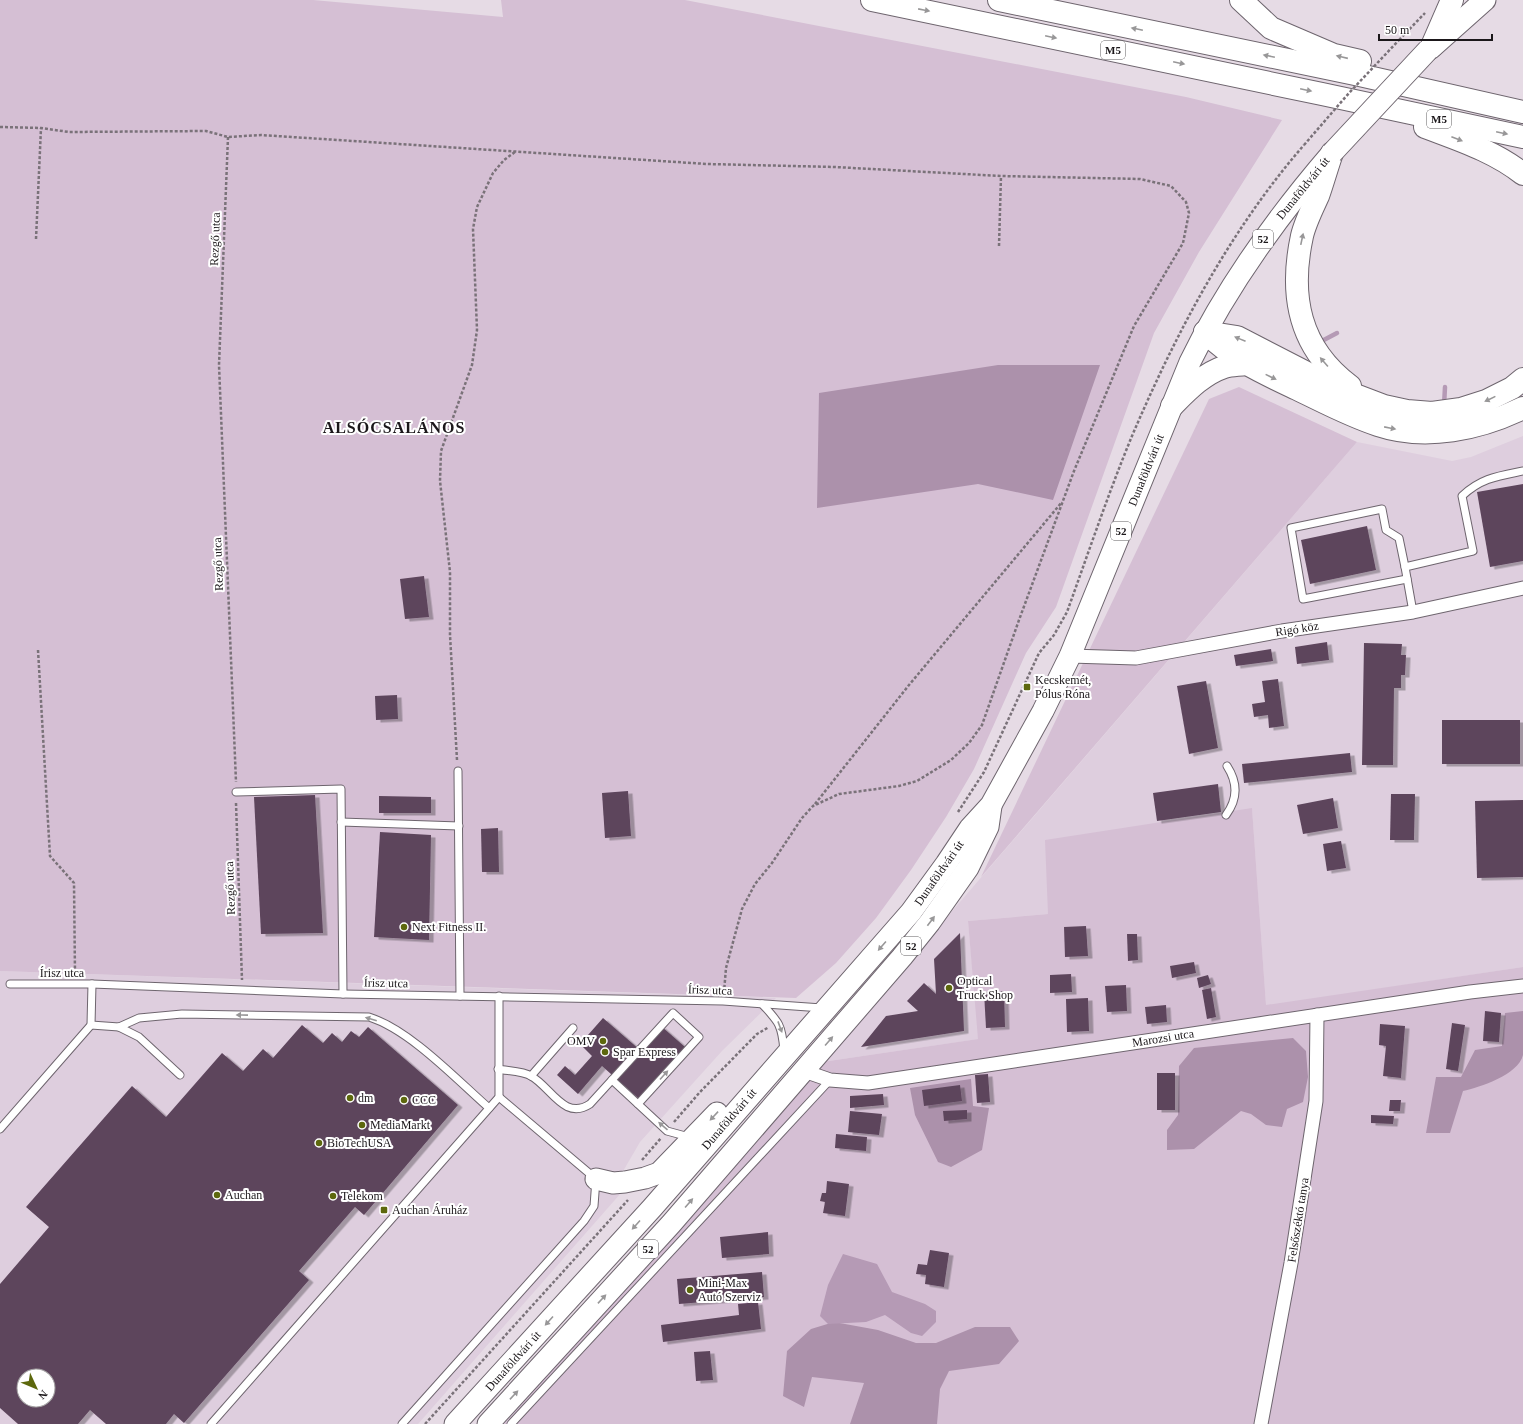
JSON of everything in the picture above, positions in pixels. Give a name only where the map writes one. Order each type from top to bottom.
[{"type":"highway","name":"M5","points":[[872,0],[1523,137]]},
{"type":"highway","name":"M5","points":[[999,0],[1523,112]]},
{"type":"highway","points":[[1241,0],[1271,28],[1299,41],[1334,55],[1424,76],[1472,100]]},
{"type":"highway","points":[[1430,48],[1452,0]]},
{"type":"highway","points":[[1354,101],[1482,149],[1523,174]]},
{"type":"highway","points":[[1332,153],[1319,194],[1302,235],[1296,274],[1297,302],[1306,331],[1317,354],[1336,376],[1364,397]]},
{"type":"highway","points":[[1205,332],[1222,349],[1245,364],[1345,412],[1379,426],[1406,431],[1438,431],[1470,428],[1500,419],[1523,408]]},
{"type":"highway","points":[[1205,332],[1237,337],[1334,387],[1364,397],[1384,406],[1407,411],[1432,413],[1461,409],[1486,401],[1512,388],[1523,379]]},
{"type":"highway","points":[[1172,406],[1187,390],[1205,377],[1224,367],[1245,364]]},
{"type":"main road","name":"52","points":[[1332,153],[1430,48],[1485,0]]},
{"type":"main road","name":"Dunaföldvári út","points":[[455,1424],[652,1208],[911,912],[970,828],[991,805],[1031,734],[1070,656],[1190,362],[1205,332],[1272,226],[1332,153]]},
{"type":"main road","name":"Dunaföldvári út","points":[[488,1424],[671,1224],[902,957],[946,900],[968,868],[988,827],[991,805]]},
{"type":"main road","points":[[596,1179],[613,1183],[634,1180],[653,1175],[664,1169],[743,1084],[780,1061]]},
{"type":"main road","points":[[736,1112],[752,1108],[790,1074],[804,1071]]},
{"type":"street","name":"Rigó köz","points":[[1070,656],[1136,658],[1282,631],[1413,612],[1523,588]]},
{"type":"street","name":"Marozsi utca","points":[[804,1071],[830,1080],[868,1082],[1523,986]]},
{"type":"street","name":"Felsőszéktó tanya","points":[[1261,1424],[1291,1263],[1316,1101],[1317,1015]]},
{"type":"lane","points":[[1405,567],[1473,551],[1462,496],[1473,485],[1490,478],[1523,471]]},
{"type":"lane","points":[[1407,579],[1303,599],[1291,528],[1382,509],[1386,530],[1399,538],[1405,567],[1413,612]]},
{"type":"lane","points":[[1226,815],[1233,806],[1236,787],[1233,775],[1227,766]]},
{"type":"lane","points":[[458,771],[460,996]]},
{"type":"lane","points":[[236,792],[340,789],[343,994]]},
{"type":"lane","points":[[341,822],[459,826]]},
{"type":"lane","name":"Írisz utca","points":[[10,984],[92,984],[343,994],[723,1001],[827,1008]]},
{"type":"lane","points":[[0,1129],[91,1025],[92,984]]},
{"type":"lane","points":[[211,1424],[498,1097],[499,996]]},
{"type":"lane","points":[[762,1004],[779,1022],[782,1035],[780,1061]]},
{"type":"lane","points":[[498,1069],[531,1076],[567,1107],[574,1110],[582,1109],[590,1104],[673,1013],[699,1037],[638,1104]]},
{"type":"lane","points":[[119,1027],[139,1018],[182,1014],[362,1016],[383,1023],[406,1036],[489,1108]]},
{"type":"lane","points":[[91,1025],[119,1027],[140,1037],[180,1075]]},
{"type":"lane","points":[[531,1076],[573,1028]]},
{"type":"lane","points":[[612,1080],[667,1131],[693,1138]]},
{"type":"lane","points":[[511,1424],[830,1080]]},
{"type":"lane","points":[[402,1424],[589,1214],[594,1206],[596,1179],[498,1097]]},
{"type":"path","points":[[955,818],[984,772],[1039,653],[1054,635],[1066,612],[1132,436],[1189,317],[1213,272],[1279,173],[1349,93],[1429,8]]},
{"type":"path","points":[[0,126],[42,128],[69,132],[206,131],[228,137],[261,135],[707,164],[835,167],[1001,176],[1140,179],[1171,186],[1181,195],[1189,213],[1183,243],[1134,326],[1063,500],[982,725],[969,743],[951,760],[917,781],[899,786],[839,794],[813,806]]},
{"type":"path","points":[[36,239],[42,128]]},
{"type":"path","name":"Rezgő utca","points":[[228,137],[220,365],[242,990]]},
{"type":"path","points":[[458,771],[450,635],[450,572],[440,481],[441,451],[472,365],[477,330],[473,228],[477,207],[493,173],[504,160],[516,152]]},
{"type":"path","points":[[999,246],[1001,176]]},
{"type":"path","points":[[723,1001],[726,968],[742,909],[755,884],[772,863],[802,818],[909,685],[1063,500]]},
{"type":"path","points":[[38,650],[50,856],[74,883],[75,984]]},
{"type":"path","points":[[425,1424],[632,1195],[634,1180],[640,1162],[700,1092],[757,1034],[779,1022]]},
{"type":"shaded area","points":[[0,0],[313,0],[503,17],[501,0],[685,0],[1186,97],[1282,120],[1199,252],[1154,333],[1056,607],[1026,653],[974,769],[946,817],[911,870],[876,918],[836,963],[796,998],[0,971]]},
{"type":"shaded area","points":[[998,365],[1100,365],[1053,500],[978,484],[817,508],[819,393]]},
{"type":"shaded area","points":[[1239,387],[1357,442],[981,877],[1209,399]]},
{"type":"shaded area","points":[[1523,436],[1523,967],[1266,1006],[1252,809],[1048,914],[968,921],[979,1039],[822,1062],[1357,442],[1452,461],[1471,457]]},
{"type":"shaded area","points":[[1252,808],[1266,1005],[1523,967],[1523,1424],[504,1424],[822,1062],[978,1039],[968,921],[1048,914],[1045,840]]},
{"type":"shaded area","points":[[0,971],[776,998],[722,1051],[640,1142],[622,1173],[621,1193],[418,1424],[0,1424]]},
{"type":"shaded area","points":[[1523,1011],[1523,1055],[1520,1062],[1498,1079],[1463,1091],[1450,1133],[1426,1133],[1436,1077],[1461,1077],[1475,1050],[1502,1046],[1505,1013]]},
{"type":"shaded area","points":[[1293,1038],[1306,1051],[1308,1077],[1303,1102],[1287,1109],[1282,1127],[1266,1125],[1251,1114],[1241,1111],[1194,1149],[1167,1150],[1167,1130],[1178,1115],[1179,1066],[1194,1048]]},
{"type":"shaded area","points":[[971,1079],[973,1106],[989,1108],[982,1150],[951,1167],[938,1162],[915,1115],[910,1088]]},
{"type":"shaded area","points":[[843,1254],[877,1264],[892,1292],[925,1304],[936,1311],[936,1322],[922,1336],[911,1333],[885,1315],[866,1322],[828,1324],[820,1316],[828,1285]]},
{"type":"shaded area","points":[[834,1322],[878,1330],[916,1343],[936,1343],[975,1327],[1010,1327],[1019,1341],[999,1364],[949,1371],[940,1389],[937,1424],[850,1424],[864,1383],[812,1377],[804,1407],[783,1396],[787,1351],[811,1329]]},
{"type":"building","points":[[1523,484],[1523,561],[1490,567],[1477,492]]},
{"type":"building","points":[[1367,526],[1376,570],[1310,584],[1301,540]]},
{"type":"building","points":[[424,576],[429,617],[405,619],[400,579]]},
{"type":"building","points":[[1327,642],[1329,660],[1297,664],[1295,647]]},
{"type":"building","points":[[1364,643],[1402,644],[1401,655],[1406,655],[1405,675],[1401,675],[1401,688],[1394,688],[1393,765],[1362,765]]},
{"type":"building","points":[[1271,649],[1273,661],[1236,666],[1234,655]]},
{"type":"building","points":[[1278,679],[1284,726],[1269,728],[1268,715],[1254,717],[1252,704],[1265,702],[1262,681]]},
{"type":"building","points":[[1206,681],[1218,748],[1189,754],[1177,686]]},
{"type":"building","points":[[397,695],[398,719],[376,720],[375,696]]},
{"type":"building","points":[[1442,720],[1520,720],[1520,764],[1442,764]]},
{"type":"building","points":[[1350,753],[1352,772],[1244,783],[1242,764]]},
{"type":"building","points":[[1218,784],[1221,812],[1157,821],[1153,793]]},
{"type":"building","points":[[628,791],[631,836],[605,838],[602,793]]},
{"type":"building","points":[[1391,794],[1415,794],[1414,840],[1390,840]]},
{"type":"building","points":[[315,795],[323,933],[261,934],[254,797]]},
{"type":"building","points":[[379,796],[431,797],[431,813],[379,813]]},
{"type":"building","points":[[1333,798],[1338,828],[1303,834],[1297,805]]},
{"type":"building","points":[[1523,800],[1523,877],[1477,878],[1475,801]]},
{"type":"building","points":[[498,828],[499,872],[482,872],[481,829]]},
{"type":"building","points":[[380,832],[431,835],[429,940],[374,937]]},
{"type":"building","points":[[1341,841],[1346,868],[1327,871],[1323,844]]},
{"type":"building","points":[[1086,926],[1088,956],[1065,957],[1064,927]]},
{"type":"building","name":"Optical Truck Shop","points":[[960,933],[964,1031],[861,1047],[886,1016],[918,1011],[907,1001],[924,983],[936,994],[934,959]]},
{"type":"building","points":[[1127,934],[1137,934],[1138,960],[1128,961]]},
{"type":"building","points":[[1194,962],[1196,973],[1172,978],[1170,966]]},
{"type":"building","points":[[1071,974],[1072,992],[1050,993],[1050,975]]},
{"type":"building","points":[[1208,975],[1211,984],[1199,988],[1197,978]]},
{"type":"building","points":[[1126,985],[1127,1011],[1107,1012],[1105,986]]},
{"type":"building","points":[[1211,988],[1216,1017],[1207,1019],[1202,990]]},
{"type":"building","points":[[1004,991],[1005,1027],[986,1028],[984,992]]},
{"type":"building","points":[[1088,998],[1089,1031],[1067,1032],[1066,999]]},
{"type":"building","points":[[1166,1005],[1167,1022],[1147,1024],[1145,1007]]},
{"type":"building","points":[[1485,1011],[1501,1013],[1499,1042],[1483,1041]]},
{"type":"building","points":[[603,1018],[640,1050],[661,1026],[685,1047],[639,1099],[602,1066],[578,1094],[557,1075],[565,1066],[575,1075],[592,1056],[580,1044]]},
{"type":"building","points":[[1452,1023],[1465,1025],[1458,1071],[1446,1069]]},
{"type":"building","points":[[1380,1024],[1405,1026],[1401,1078],[1383,1076],[1386,1046],[1379,1045]]},
{"type":"building","points":[[302,1025],[323,1043],[332,1033],[342,1042],[351,1031],[359,1037],[368,1027],[458,1105],[364,1215],[355,1207],[299,1271],[309,1280],[184,1423],[174,1414],[166,1424],[106,1424],[90,1410],[78,1424],[18,1424],[0,1408],[0,1284],[49,1227],[26,1207],[132,1086],[166,1117],[222,1053],[243,1071],[263,1049],[273,1058]]},
{"type":"building","points":[[1157,1073],[1175,1073],[1175,1110],[1157,1110]]},
{"type":"building","points":[[988,1074],[990,1102],[977,1103],[975,1075]]},
{"type":"building","points":[[960,1085],[962,1101],[924,1106],[922,1090]]},
{"type":"building","points":[[883,1094],[884,1105],[850,1108],[850,1096]]},
{"type":"building","points":[[1390,1100],[1401,1100],[1400,1111],[1389,1111]]},
{"type":"building","points":[[967,1110],[967,1119],[944,1121],[943,1111]]},
{"type":"building","points":[[850,1111],[882,1114],[879,1135],[848,1132]]},
{"type":"building","points":[[1371,1115],[1394,1116],[1393,1124],[1371,1123]]},
{"type":"building","points":[[836,1134],[867,1137],[866,1151],[835,1148]]},
{"type":"building","points":[[827,1181],[849,1184],[845,1216],[823,1213],[825,1202],[820,1201],[822,1193],[826,1193]]},
{"type":"building","points":[[768,1232],[769,1254],[722,1258],[720,1237]]},
{"type":"building","points":[[930,1250],[949,1253],[944,1287],[925,1284],[926,1275],[916,1274],[918,1264],[927,1265]]},
{"type":"building","points":[[762,1272],[764,1297],[679,1304],[677,1279]]},
{"type":"building","points":[[758,1302],[761,1329],[663,1342],[661,1325],[739,1315],[738,1304]]},
{"type":"building","points":[[710,1351],[713,1380],[696,1381],[694,1352]]},
{"type":"waterway","points":[[1320,342],[1337,333]]},
{"type":"waterway","points":[[1444,406],[1445,387]]},
{"type":"place","name":"Kecskemét, Pólus Róna","points":[[1027,687]]},
{"type":"place","name":"Next Fitness II.","points":[[404,927]]},
{"type":"place","name":"Optical Truck Shop","points":[[949,988]]},
{"type":"place","name":"OMV","points":[[603,1041]]},
{"type":"place","name":"Spar Express","points":[[605,1052]]},
{"type":"place","name":"dm","points":[[350,1098]]},
{"type":"place","name":"CCC","points":[[404,1100]]},
{"type":"place","name":"MediaMarkt","points":[[362,1125]]},
{"type":"place","name":"BioTechUSA","points":[[319,1143]]},
{"type":"place","name":"Auchan","points":[[217,1195]]},
{"type":"place","name":"Telekom","points":[[333,1196]]},
{"type":"place","name":"Auchan Áruház","points":[[384,1210]]},
{"type":"place","name":"Mini-Max Autó Szerviz","points":[[690,1290]]},
{"type":"district","name":"ALSÓCSALÁNOS","points":[[394,427]]}]
